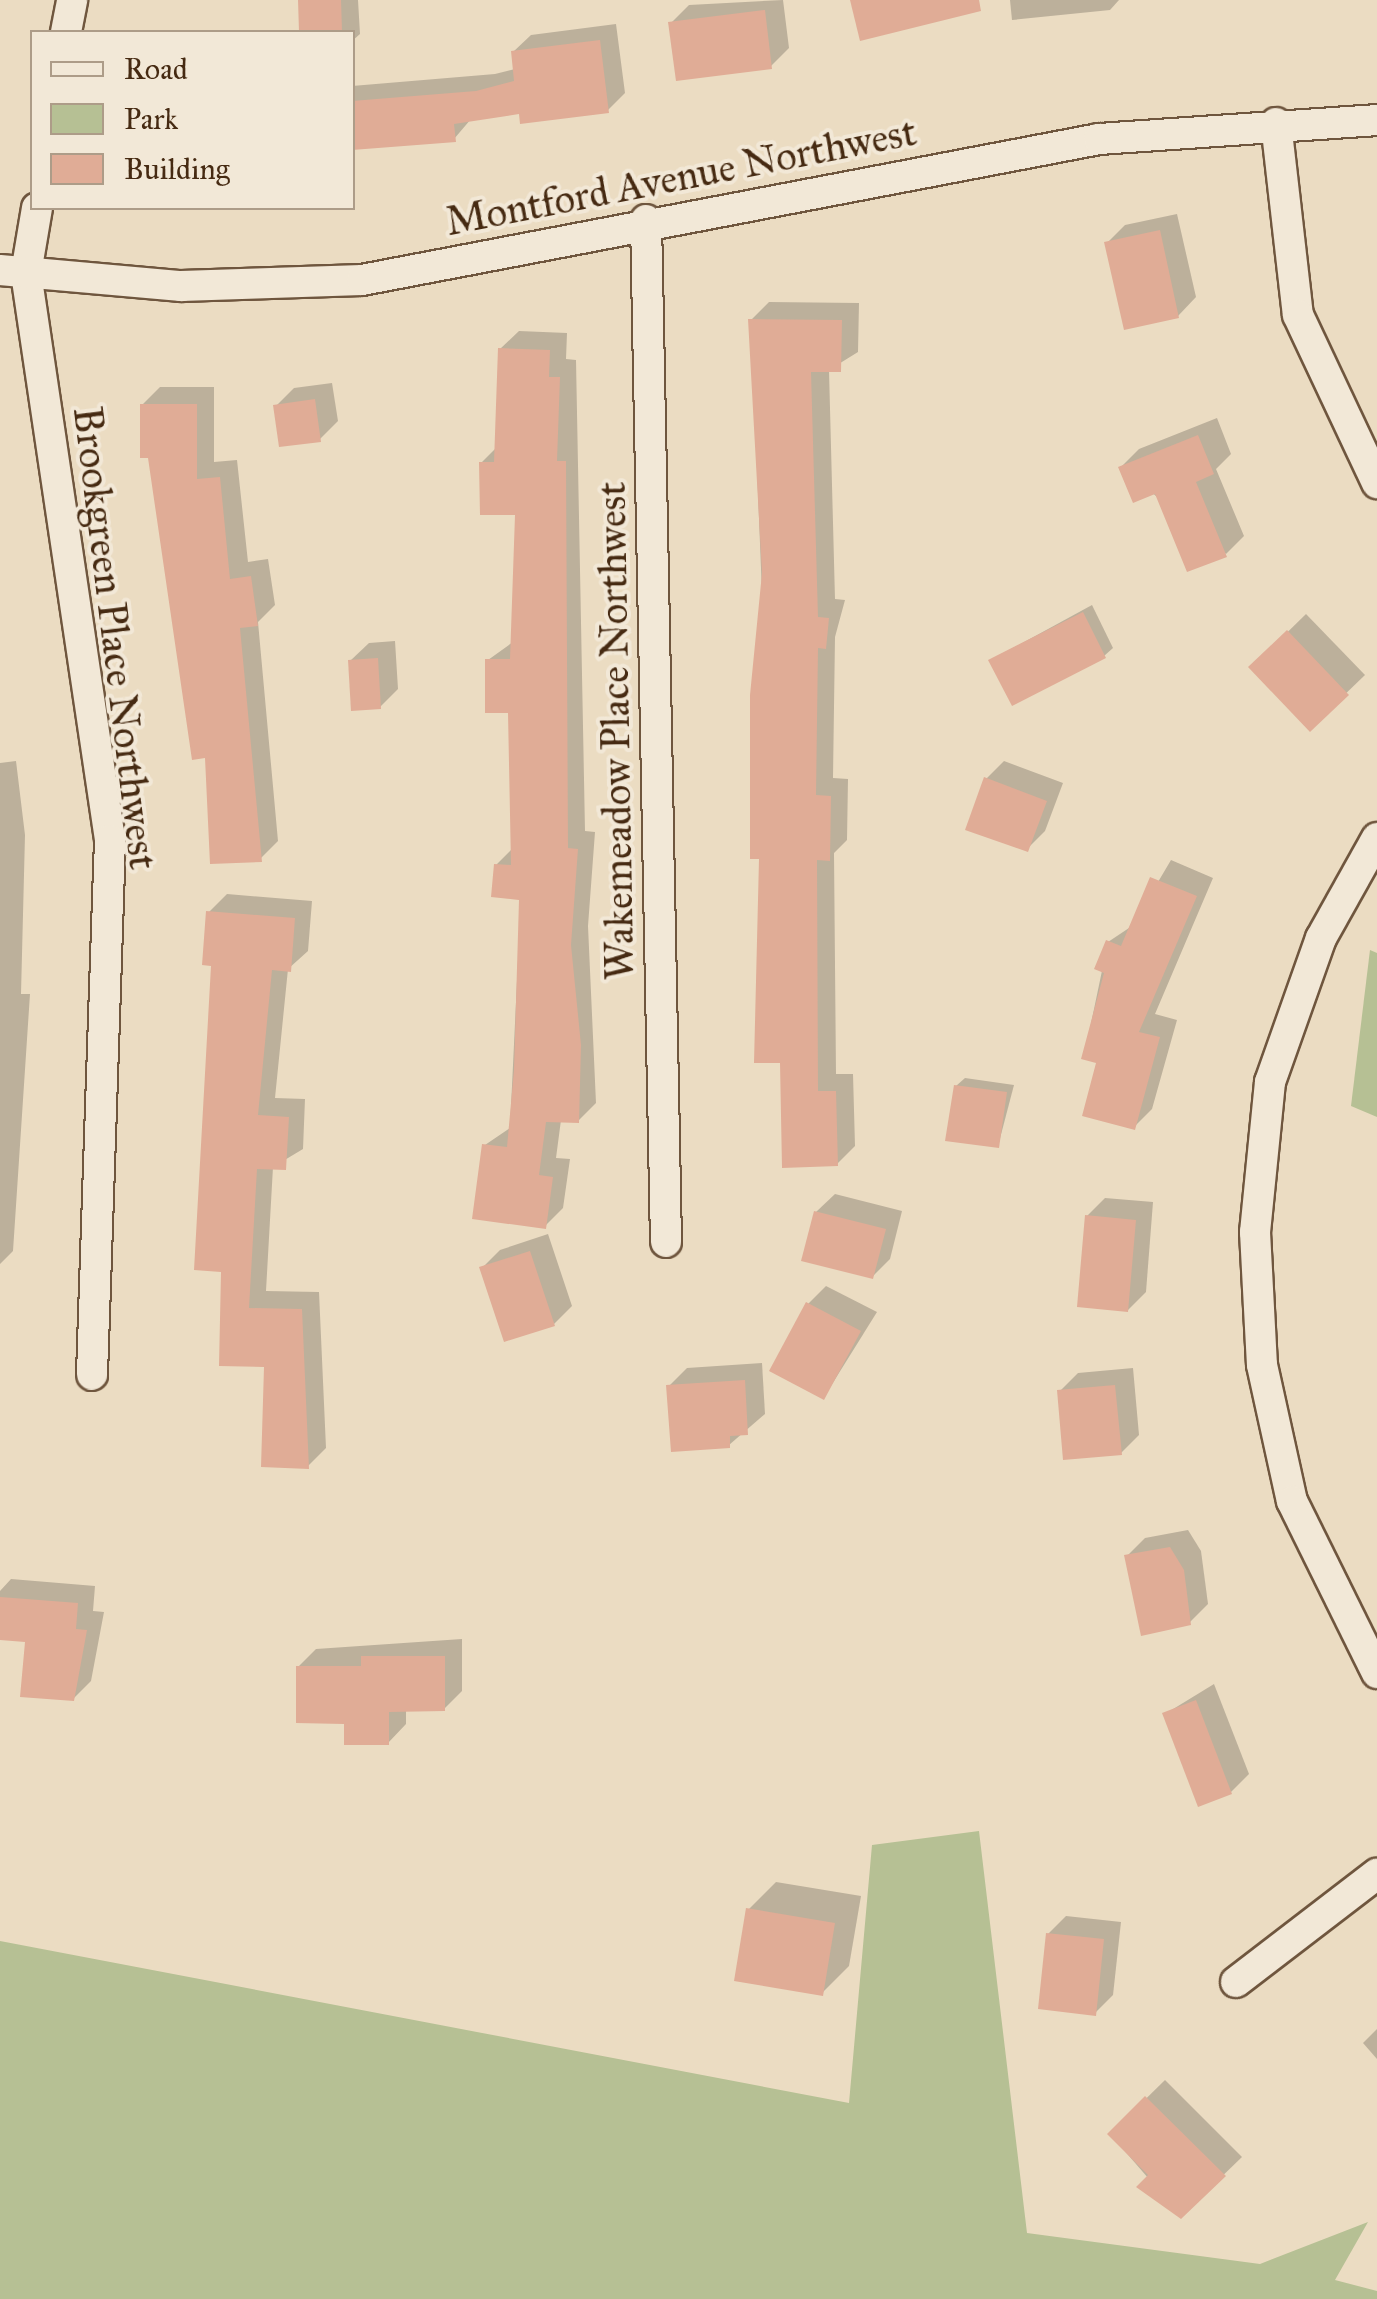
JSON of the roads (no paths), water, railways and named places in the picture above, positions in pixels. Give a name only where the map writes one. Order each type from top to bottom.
[{"type":"street","points":[[66,30],[72,0]]},
{"type":"street","name":"Montford Avenue Northwest","points":[[13,272],[181,286],[362,280],[646,220],[1081,142],[1276,123],[1377,120]]},
{"type":"street","points":[[1276,123],[1298,315],[1377,483]]},
{"type":"street","name":"Brookgreen Place Northwest","points":[[36,210],[13,272],[110,840],[92,1374]]},
{"type":"street","name":"Wakemeadow Place Northwest","points":[[646,220],[666,1242]]},
{"type":"street","points":[[1377,838],[1321,938],[1270,1082],[1254,1232],[1262,1365],[1292,1501],[1377,1674]]},
{"type":"street","points":[[1236,1982],[1377,1874]]}]
